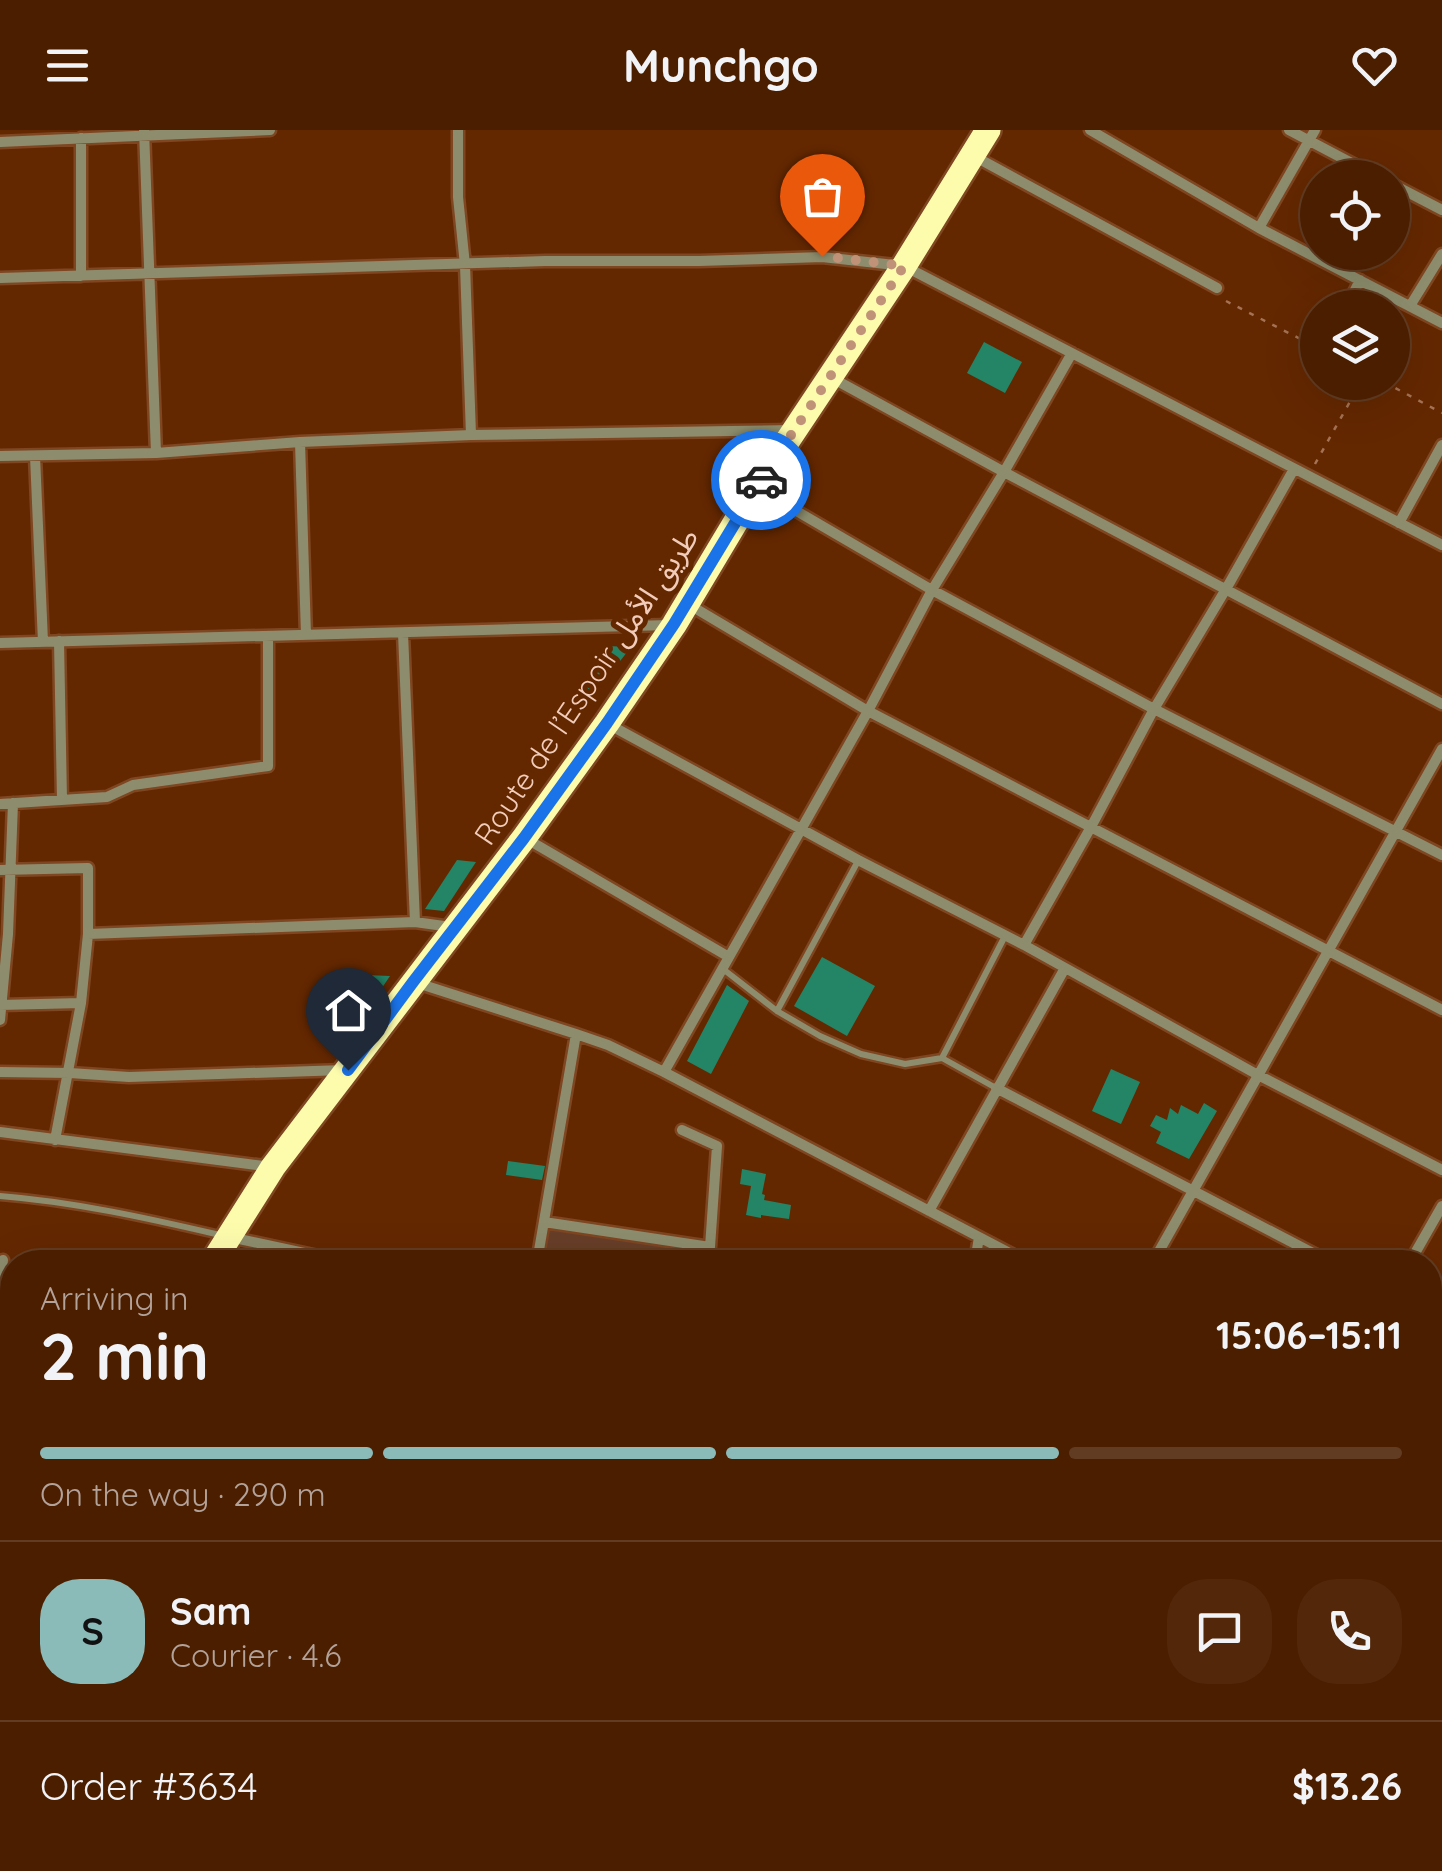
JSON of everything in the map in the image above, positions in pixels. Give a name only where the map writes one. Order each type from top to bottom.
[{"type":"highway","name":"Route de l’Espoir طريق الأمل","points":[[221,1250],[273,1168],[607,723],[988,130]]},
{"type":"street","points":[[0,142],[270,130]]},
{"type":"street","points":[[458,130],[471,435]]},
{"type":"street","points":[[1090,130],[1259,228],[1379,290]]},
{"type":"street","points":[[1289,130],[1312,135],[1352,160]]},
{"type":"street","points":[[144,133],[156,453]]},
{"type":"street","points":[[1259,228],[1312,135]]},
{"type":"street","points":[[80,138],[80,276]]},
{"type":"street","points":[[972,156],[1217,288]]},
{"type":"street","points":[[1410,193],[1442,210]]},
{"type":"street","points":[[1442,254],[1410,306],[1442,322]]},
{"type":"street","points":[[0,278],[822,256],[904,266],[1442,545]]},
{"type":"street","points":[[1355,290],[1360,280]]},
{"type":"street","points":[[664,1072],[932,590],[1072,354]]},
{"type":"street","points":[[831,378],[1442,704]]},
{"type":"street","points":[[0,456],[156,453],[471,435],[795,430]]},
{"type":"street","points":[[300,442],[306,635]]},
{"type":"street","points":[[1399,523],[1442,445]]},
{"type":"street","points":[[35,456],[43,642]]},
{"type":"street","points":[[1024,946],[1154,709],[1294,469]]},
{"type":"street","points":[[756,488],[932,590],[1154,709],[1442,854]]},
{"type":"street","points":[[0,643],[403,632],[680,614],[1442,1010]]},
{"type":"street","points":[[403,632],[415,922]]},
{"type":"street","points":[[0,804],[107,798],[133,785],[268,766],[268,636]]},
{"type":"street","points":[[59,642],[62,800]]},
{"type":"street","points":[[607,723],[1258,1075],[1442,1170]]},
{"type":"street","points":[[1160,1250],[1442,750]]},
{"type":"street","points":[[0,1020],[5,870],[13,803]]},
{"type":"street","points":[[524,838],[729,956]]},
{"type":"street","points":[[5,870],[88,868],[88,934],[81,1004],[55,1140]]},
{"type":"street","points":[[88,934],[415,922],[456,928]]},
{"type":"street","points":[[928,1211],[1065,968]]},
{"type":"street","points":[[413,982],[608,1046],[1003,1250]]},
{"type":"street","points":[[1,1005],[81,1004]]},
{"type":"street","points":[[538,1250],[576,1034]]},
{"type":"street","points":[[0,1072],[129,1077],[348,1070]]},
{"type":"street","points":[[996,1088],[1306,1250]]},
{"type":"street","points":[[544,1222],[710,1247],[717,1146],[682,1130]]},
{"type":"street","points":[[0,1132],[273,1168]]},
{"type":"street","points":[[1417,1250],[1442,1206]]},
{"type":"street","points":[[230,1237],[290,1250]]},
{"type":"street","points":[[977,1250],[979,1238]]},
{"type":"lane","points":[[777,1011],[858,860]]},
{"type":"lane","points":[[942,1058],[1005,935]]},
{"type":"lane","points":[[722,968],[777,1011],[820,1036],[872,1058],[905,1064],[942,1058],[996,1088]]},
{"type":"lane","points":[[0,1196],[134,1215],[230,1237]]},
{"type":"path","points":[[1217,288],[1222,299],[1300,339]]},
{"type":"path","points":[[1410,396],[1442,413]]},
{"type":"path","points":[[1308,476],[1350,400]]},
{"type":"shaded area","points":[[549,1230],[701,1250],[546,1250]]},
{"type":"building","points":[[984,342],[1022,362],[1005,393],[967,373]]},
{"type":"building","points":[[607,646],[631,647],[593,696],[576,697],[583,680]]},
{"type":"building","points":[[457,860],[476,862],[444,911],[425,909]]},
{"type":"building","points":[[822,957],[875,986],[847,1036],[794,1006]]},
{"type":"building","points":[[366,975],[390,976],[363,1016],[340,1014]]},
{"type":"building","points":[[727,985],[749,1001],[711,1074],[687,1061]]},
{"type":"building","points":[[1111,1069],[1140,1082],[1121,1124],[1092,1111]]},
{"type":"building","points":[[1204,1103],[1217,1111],[1189,1159],[1156,1143],[1161,1132],[1150,1126],[1156,1115],[1167,1120],[1170,1108],[1178,1114],[1181,1105],[1198,1114]]},
{"type":"building","points":[[508,1161],[545,1166],[542,1180],[506,1175]]},
{"type":"building","points":[[742,1169],[766,1174],[764,1200],[791,1205],[789,1219],[746,1215],[751,1186],[740,1184]]},
{"type":"way so far","points":[[761,480],[904,266],[822,256]]},
{"type":"route","points":[[348,1070],[607,723],[674,624],[761,480]]}]
